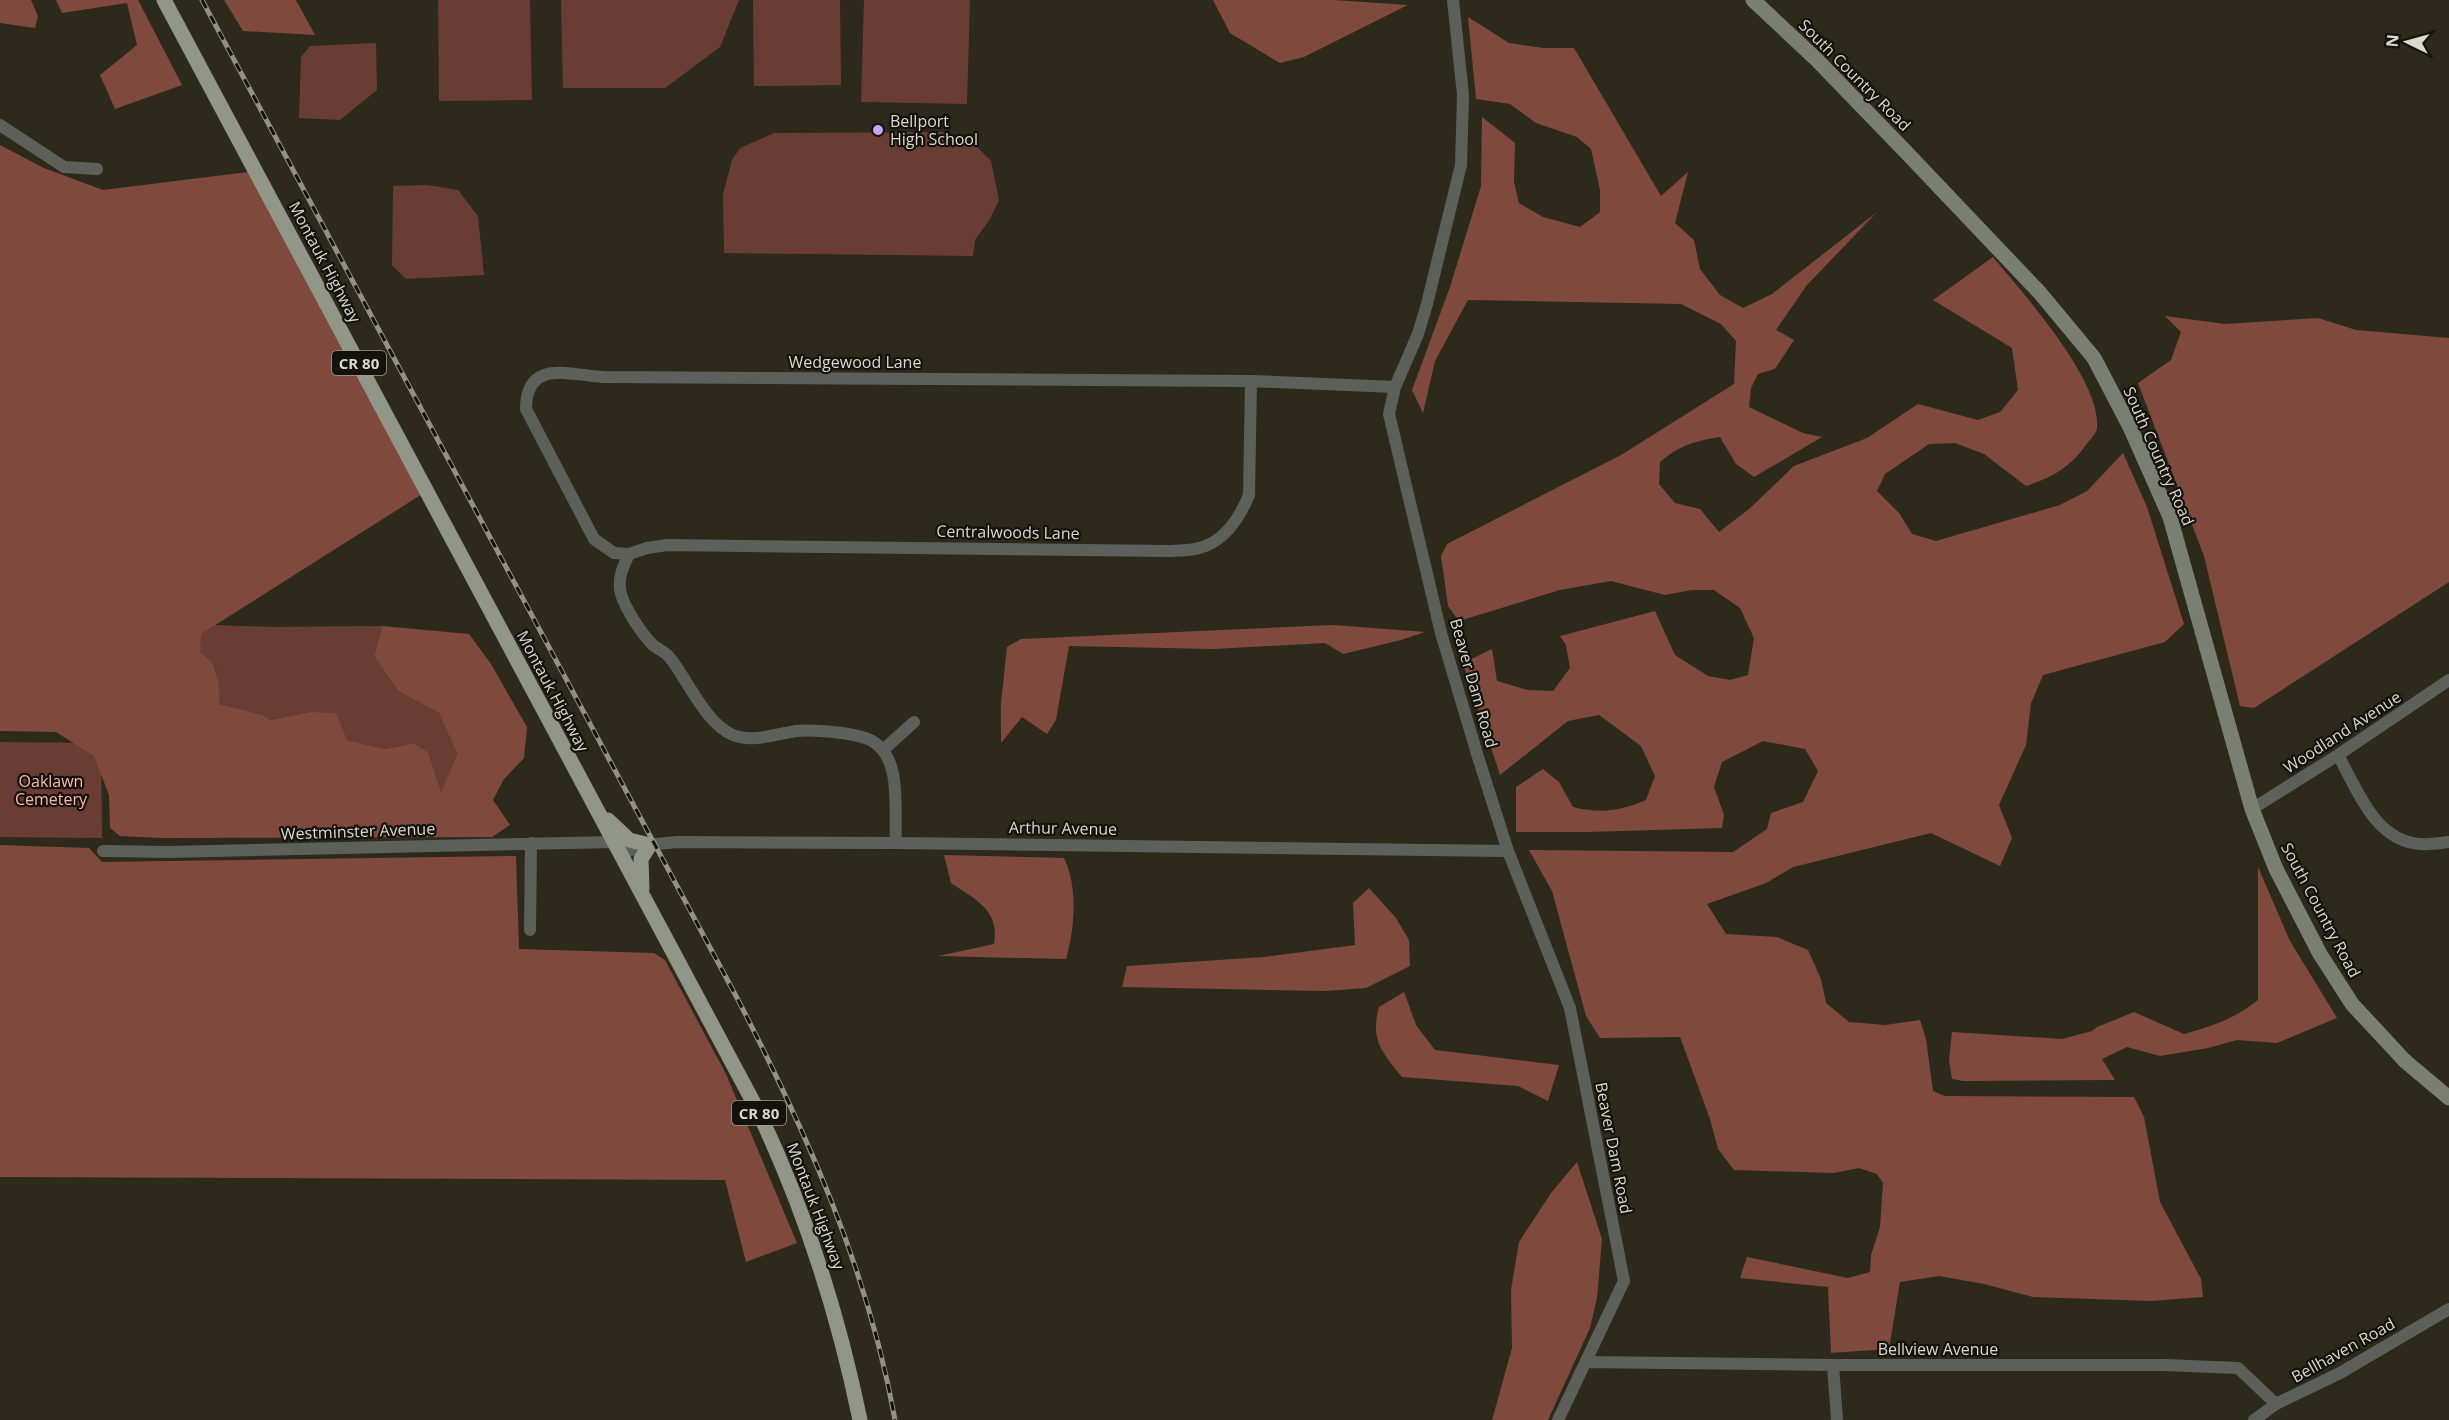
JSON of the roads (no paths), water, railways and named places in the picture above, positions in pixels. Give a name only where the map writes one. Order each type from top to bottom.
[{"type":"main road","name":"Montauk Highway","points":[[164,0],[747,1090],[788,1178],[830,1298],[860,1420]]},
{"type":"main road","name":"South Country Road","points":[[1753,0],[1817,60],[1906,152],[2040,293],[2094,358],[2130,427],[2170,517],[2252,809],[2276,869],[2320,954],[2352,1004],[2405,1061],[2448,1095]]},
{"type":"main road","points":[[593,804],[625,838],[650,844],[642,855],[640,864],[644,898]]},
{"type":"street","name":"Beaver Dam Road","points":[[1453,0],[1463,95],[1461,165],[1427,304],[1418,334],[1395,387],[1389,414],[1436,610],[1508,851],[1570,1008],[1624,1281],[1558,1420]]},
{"type":"street","points":[[0,125],[64,168],[97,169]]},
{"type":"street","name":"Wedgewood Lane","points":[[629,554],[614,553],[594,539],[526,408],[526,393],[531,383],[539,375],[1251,381],[1395,387]]},
{"type":"street","name":"Centralwoods Lane","points":[[629,554],[667,545],[1170,551],[1199,549],[1217,540],[1230,527],[1242,512],[1249,495],[1251,381]]},
{"type":"street","points":[[629,554],[620,583],[621,595],[641,631],[653,645],[670,657],[715,722],[733,735],[751,739],[799,731],[840,732],[872,740],[883,750],[891,760],[895,781],[896,843]]},
{"type":"street","name":"Woodland Avenue","points":[[2252,809],[2449,681]]},
{"type":"street","points":[[883,750],[914,722]]},
{"type":"street","points":[[2338,755],[2379,826],[2405,841],[2421,844],[2449,842]]},
{"type":"street","name":"Arthur Avenue","points":[[617,848],[677,842],[1508,851]]},
{"type":"street","points":[[530,930],[531,843]]},
{"type":"street","name":"Westminster Avenue","points":[[103,851],[169,852],[531,843],[617,848]]},
{"type":"street","name":"Bellhaven Road","points":[[2254,1420],[2276,1404],[2340,1373],[2449,1309]]},
{"type":"street","name":"Bellview Avenue","points":[[1586,1362],[2165,1365],[2238,1368],[2276,1404]]},
{"type":"street","points":[[1833,1365],[1838,1420]]},
{"type":"railway","points":[[202,0],[736,996],[787,1098],[832,1202],[851,1255],[869,1309],[895,1420]]},
{"type":"place","name":"Bellport High School","points":[[878,130]]},
{"type":"park label","name":"Oaklawn Cemetery","points":[[51,790]]}]
